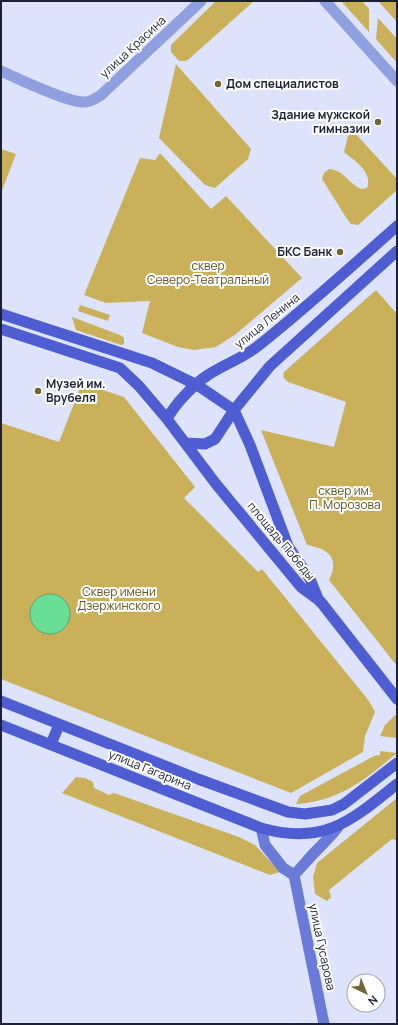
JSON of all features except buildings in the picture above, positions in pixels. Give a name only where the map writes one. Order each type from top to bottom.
[{"type":"main road","name":"улица Ленина","points":[[197,385],[208,375],[242,358],[257,347],[397,226]]},
{"type":"main road","points":[[190,443],[205,444],[215,439],[234,410],[260,377],[286,350],[397,251]]},
{"type":"main road","points":[[357,262],[369,276]]},
{"type":"main road","points":[[1,314],[152,362],[197,385],[234,410]]},
{"type":"main road","name":"площадь Победы","points":[[1,329],[120,368],[139,386],[190,443],[216,484],[301,587],[320,601]]},
{"type":"main road","points":[[167,419],[176,404],[197,385]]},
{"type":"main road","name":"площадь Победы","points":[[234,410],[250,445],[288,546],[310,579],[320,601]]},
{"type":"main road","points":[[320,601],[397,699]]},
{"type":"main road","name":"улица Гагарина","points":[[1,701],[59,725],[288,812],[305,814],[332,810],[344,804],[397,763]]},
{"type":"main road","name":"улица Гагарина","points":[[1,725],[261,828],[282,834],[311,834],[338,827],[360,813],[397,784]]},
{"type":"main road","points":[[51,744],[59,725]]},
{"type":"main road","points":[[261,828],[265,845],[284,868],[294,875],[305,865],[338,827]]},
{"type":"main road","name":"улица Гусарова","points":[[294,875],[324,1024]]},
{"type":"street","name":"улица Красина","points":[[1,72],[79,102],[92,100],[101,95],[201,1]]},
{"type":"street","points":[[325,1],[397,81]]},
{"type":"green space","points":[[216,1],[254,1],[189,59],[186,61],[179,61],[171,52],[171,45]]},
{"type":"green space","points":[[341,1],[362,1],[369,9],[369,32]]},
{"type":"green space","points":[[378,1],[397,1],[397,22]]},
{"type":"green space","points":[[378,18],[397,39],[397,63],[376,39]]},
{"type":"green space","points":[[176,64],[251,149],[248,159],[215,188],[205,185],[159,138]]},
{"type":"green space","points":[[353,131],[397,179],[397,190],[358,225],[351,224],[347,219],[322,179],[324,173],[329,169],[334,170],[342,174],[361,189],[367,188],[367,177],[362,167],[344,152],[348,136]]},
{"type":"green space","points":[[1,149],[16,154],[1,193]]},
{"type":"green space","name":"сквер Северо-Театральный","points":[[160,153],[211,209],[226,196],[302,278],[236,334],[216,347],[194,350],[178,347],[142,333],[150,301],[106,303],[84,295],[140,158],[155,160]]},
{"type":"green space","name":"сквер им. П. Морозова","points":[[376,290],[397,314],[397,666],[329,580],[332,572],[333,560],[327,552],[307,545],[261,430],[334,447],[346,402],[288,382],[283,377],[284,372]]},
{"type":"green space","points":[[80,305],[110,315],[108,321],[78,311]]},
{"type":"green space","points":[[72,317],[120,335],[124,338],[124,344],[121,345],[76,330]]},
{"type":"green space","name":"Сквер имени Дзержинского","points":[[82,383],[124,397],[195,487],[184,498],[258,572],[262,569],[369,701],[375,712],[365,736],[363,752],[291,793],[1,679],[1,423],[59,442]]},
{"type":"green space","points":[[395,715],[397,717],[397,738],[380,736],[385,725]]},
{"type":"green space","points":[[380,751],[397,753],[351,788],[325,799],[296,804],[300,796],[374,756],[380,755]]},
{"type":"green space","points":[[76,777],[85,778],[93,782],[94,788],[109,795],[114,793],[239,837],[255,845],[280,872],[270,875],[62,793]]},
{"type":"green space","points":[[397,798],[396,840],[392,839],[329,890],[331,897],[327,901],[315,894],[313,877],[317,863]]},
{"type":"shaded area","points":[[50,594],[58,596],[64,600],[68,606],[70,614],[68,622],[64,628],[58,632],[50,634],[42,632],[36,628],[32,622],[30,614],[32,606],[36,600],[42,596]]},
{"type":"place","name":"Дом специалистов","points":[[218,84]]},
{"type":"place","name":"Здание мужской гимназии","points":[[378,122]]},
{"type":"place","name":"БКС Банк","points":[[340,252]]},
{"type":"place","name":"Музей им. Врубеля","points":[[38,391]]}]
